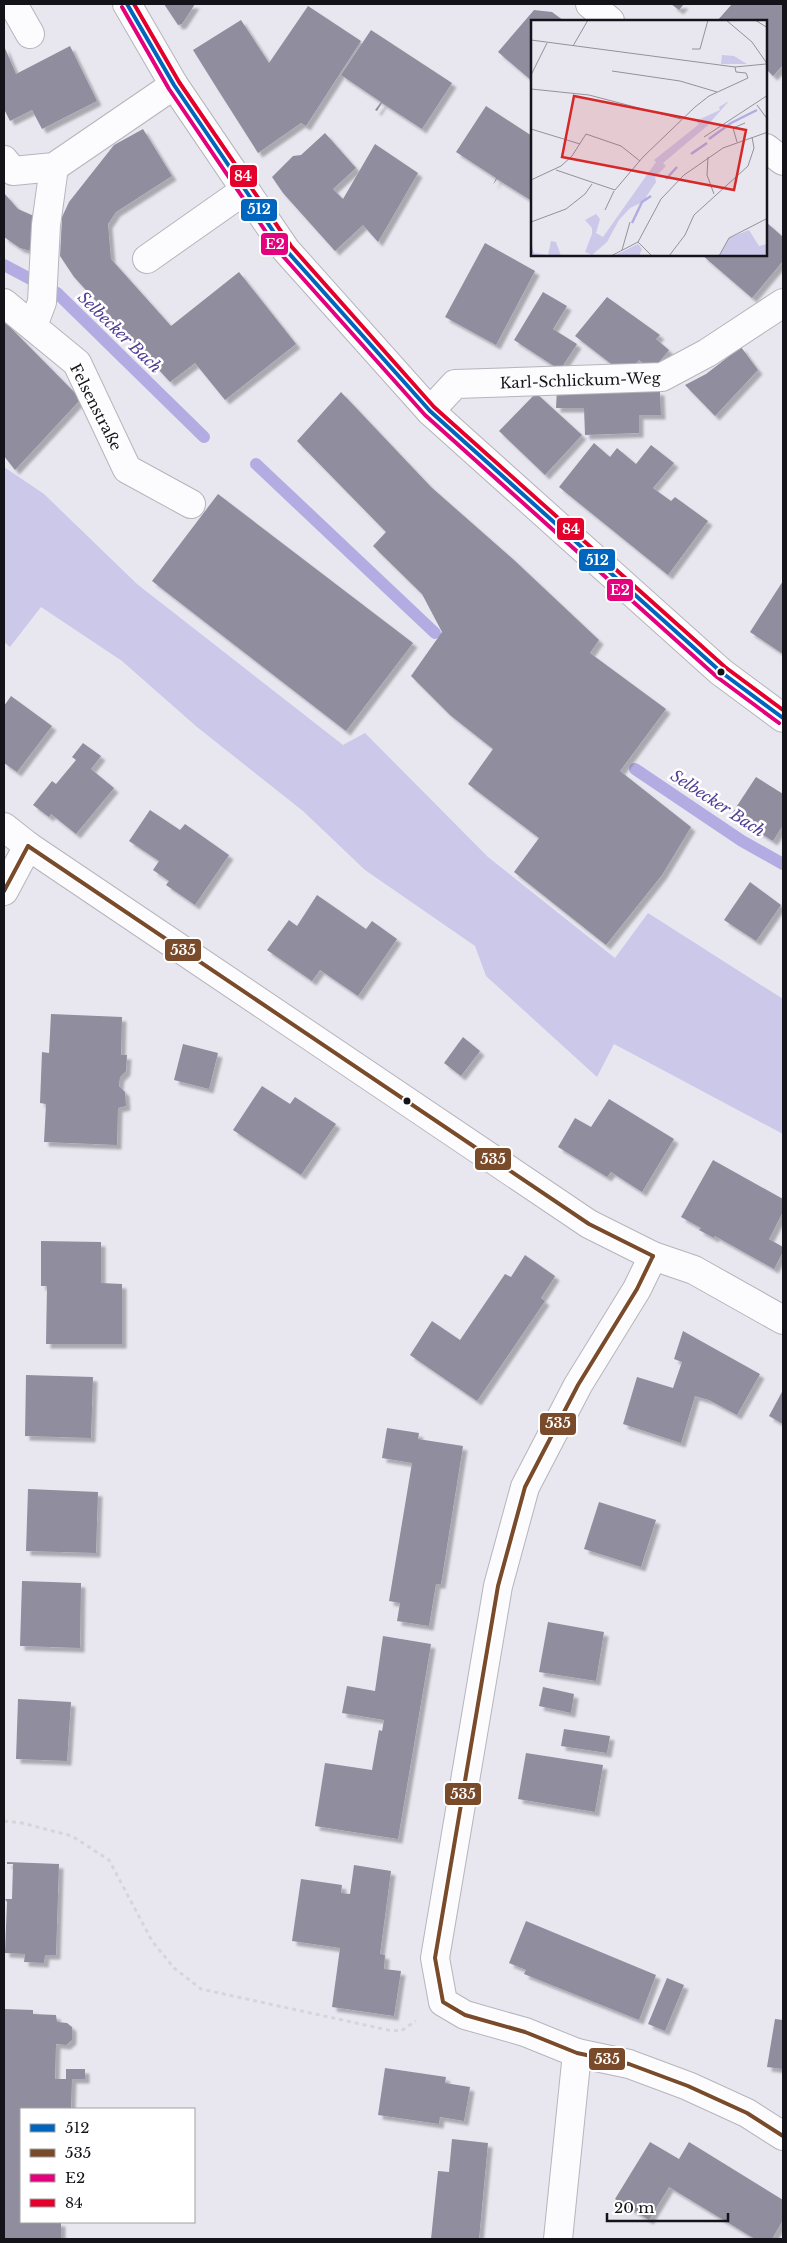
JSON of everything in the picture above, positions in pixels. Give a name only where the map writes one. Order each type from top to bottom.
[{"type":"street","points":[[13,4],[30,34]]},
{"type":"street","points":[[127,4],[174,84],[286,250],[430,411],[721,672],[783,718]]},
{"type":"street","points":[[590,4],[609,20]]},
{"type":"street","points":[[4,160],[13,171],[54,167],[174,84]]},
{"type":"street","points":[[767,149],[783,162]]},
{"type":"street","points":[[37,314],[54,167]]},
{"type":"street","points":[[147,259],[244,190]]},
{"type":"street","name":"Felsenstraße","points":[[4,303],[37,314],[77,363],[127,470],[191,504]]},
{"type":"street","name":"Karl-Schlickum-Weg","points":[[430,411],[454,384],[662,377],[707,353],[783,303]]},
{"type":"street","points":[[4,827],[28,846],[589,1224],[653,1256],[694,1270],[783,1320]]},
{"type":"street","points":[[4,891],[28,846]]},
{"type":"street","points":[[653,1256],[637,1289],[578,1385],[525,1487],[498,1586],[435,1958],[443,2002],[465,2015],[526,2032],[577,2053],[629,2064],[688,2086],[747,2113],[783,2136]]},
{"type":"street","points":[[558,2239],[577,2053]]},
{"type":"path","points":[[4,1821],[22,1823],[72,1836],[109,1860],[152,1941],[174,1968],[201,1989],[388,2030],[401,2031]]},
{"type":"shaded area","points":[[4,467],[44,494],[137,584],[343,745],[365,733],[488,857],[615,958],[648,913],[783,999],[783,1134],[614,1044],[597,1077],[486,976],[475,946],[365,870],[303,811],[197,727],[122,661],[41,607],[10,647],[4,642]]},
{"type":"building","points":[[164,4],[195,4],[182,24],[178,25]]},
{"type":"building","points":[[671,4],[684,4],[679,10]]},
{"type":"building","points":[[732,4],[783,4],[783,65],[773,76],[767,70],[767,20],[718,20]]},
{"type":"building","points":[[308,6],[361,41],[306,126],[301,123],[258,153],[193,50],[241,20],[269,63]]},
{"type":"building","points":[[534,10],[552,12],[563,20],[531,20],[531,80],[498,52]]},
{"type":"building","points":[[371,30],[452,83],[422,129],[382,103],[377,111],[375,110],[381,102],[341,75]]},
{"type":"building","points":[[4,46],[16,74],[70,46],[97,101],[42,129],[32,110],[10,121],[4,109]]},
{"type":"building","points":[[486,106],[531,135],[531,200],[497,179],[493,185],[496,178],[456,152]]},
{"type":"building","points":[[143,129],[172,176],[116,212],[108,224],[111,259],[171,326],[239,272],[296,344],[225,400],[195,363],[170,382],[74,277],[60,256],[62,217],[69,202],[114,145]]},
{"type":"building","points":[[325,133],[356,168],[333,189],[343,199],[375,144],[418,173],[378,242],[363,225],[335,251],[283,193],[272,177],[293,156],[301,155]]},
{"type":"building","points":[[4,193],[18,209],[34,216],[31,251],[20,248],[4,237]]},
{"type":"building","points":[[767,223],[783,237],[783,261],[752,298],[703,256],[767,256]]},
{"type":"building","points":[[485,243],[535,271],[496,345],[445,317]]},
{"type":"building","points":[[543,292],[567,306],[553,329],[577,344],[560,370],[514,340]]},
{"type":"building","points":[[607,297],[660,335],[656,339],[669,350],[652,371],[639,360],[629,372],[623,373],[575,336]]},
{"type":"building","points":[[4,321],[81,399],[15,470],[4,456]]},
{"type":"building","points":[[741,347],[758,370],[715,416],[685,385],[706,374]]},
{"type":"building","points":[[557,388],[660,391],[661,415],[639,415],[639,433],[585,435],[584,408],[556,408]]},
{"type":"building","points":[[341,392],[431,487],[514,560],[599,640],[590,653],[666,709],[620,771],[691,827],[662,875],[606,945],[514,872],[539,838],[468,784],[493,749],[450,715],[411,676],[442,632],[422,594],[373,546],[386,532],[297,441]]},
{"type":"building","points":[[536,393],[582,435],[545,475],[499,431]]},
{"type":"building","points":[[594,443],[610,457],[617,448],[636,464],[651,445],[674,463],[653,488],[671,501],[675,497],[708,521],[668,575],[559,487]]},
{"type":"building","points":[[218,494],[413,643],[346,731],[152,581]]},
{"type":"building","points":[[783,581],[783,654],[750,632]]},
{"type":"building","points":[[11,696],[52,726],[17,772],[4,763],[4,706]]},
{"type":"building","points":[[83,743],[101,756],[91,769],[114,788],[76,834],[51,814],[49,817],[33,805],[52,781],[56,784],[76,760],[72,757]]},
{"type":"building","points":[[756,777],[783,794],[783,825],[773,841],[731,815]]},
{"type":"building","points":[[150,810],[180,830],[185,824],[229,855],[195,905],[166,885],[169,881],[153,870],[159,861],[129,841]]},
{"type":"building","points":[[750,882],[781,905],[756,941],[724,920]]},
{"type":"building","points":[[317,895],[366,929],[372,921],[397,939],[358,996],[320,970],[312,981],[267,950],[289,920],[297,926]]},
{"type":"building","points":[[51,1014],[122,1017],[121,1055],[127,1055],[126,1071],[120,1077],[119,1086],[125,1092],[126,1106],[118,1108],[117,1145],[44,1142],[46,1104],[40,1103],[42,1052],[49,1053]]},
{"type":"building","points":[[463,1037],[480,1051],[461,1076],[444,1063]]},
{"type":"building","points":[[183,1044],[218,1053],[209,1089],[174,1080]]},
{"type":"building","points":[[262,1086],[290,1104],[295,1097],[336,1124],[301,1175],[233,1130]]},
{"type":"building","points":[[609,1099],[674,1139],[642,1192],[611,1172],[607,1177],[558,1147],[575,1118],[591,1127]]},
{"type":"building","points":[[713,1160],[783,1199],[783,1212],[769,1239],[783,1247],[783,1252],[774,1269],[715,1236],[714,1238],[699,1230],[701,1228],[681,1217]]},
{"type":"building","points":[[41,1241],[101,1242],[101,1283],[122,1284],[122,1344],[46,1344],[47,1286],[41,1286]]},
{"type":"building","points":[[525,1255],[555,1276],[541,1298],[545,1301],[477,1401],[410,1355],[432,1321],[460,1340],[505,1274],[511,1277]]},
{"type":"building","points":[[683,1331],[760,1374],[737,1415],[709,1400],[695,1396],[681,1443],[623,1424],[637,1377],[673,1388],[682,1362],[674,1359]]},
{"type":"building","points":[[26,1375],[93,1377],[91,1438],[25,1436]]},
{"type":"building","points":[[783,1390],[783,1424],[769,1416]]},
{"type":"building","points":[[387,1428],[419,1433],[418,1439],[463,1446],[441,1584],[436,1584],[429,1626],[397,1621],[400,1603],[389,1601],[412,1463],[382,1458]]},
{"type":"building","points":[[28,1489],[98,1492],[96,1553],[26,1551]]},
{"type":"building","points":[[599,1502],[656,1520],[641,1567],[584,1549]]},
{"type":"building","points":[[22,1581],[81,1583],[80,1648],[20,1646]]},
{"type":"building","points":[[548,1622],[604,1632],[596,1681],[539,1672]]},
{"type":"building","points":[[383,1636],[431,1644],[398,1839],[315,1826],[325,1763],[372,1770],[379,1730],[382,1731],[384,1720],[342,1713],[347,1686],[375,1691]]},
{"type":"building","points":[[543,1687],[574,1694],[571,1713],[539,1706]]},
{"type":"building","points":[[18,1699],[71,1702],[67,1761],[16,1759]]},
{"type":"building","points":[[564,1729],[610,1736],[607,1753],[561,1746]]},
{"type":"building","points":[[526,1753],[603,1765],[595,1812],[518,1799]]},
{"type":"building","points":[[7,1862],[59,1864],[56,1955],[45,1955],[44,1963],[24,1962],[25,1954],[5,1953],[7,1902],[5,1899],[12,1899],[13,1864],[7,1864]]},
{"type":"building","points":[[354,1865],[391,1871],[380,1954],[385,1955],[384,1969],[401,1971],[394,2016],[332,2007],[340,1948],[292,1941],[301,1879],[342,1885],[341,1893],[350,1894]]},
{"type":"building","points":[[526,1921],[656,1975],[639,2020],[524,1974],[526,1970],[509,1963]]},
{"type":"building","points":[[667,1978],[684,1985],[665,2031],[648,2024]]},
{"type":"building","points":[[4,2009],[33,2010],[33,2014],[56,2015],[57,2022],[67,2023],[72,2027],[72,2040],[66,2045],[56,2044],[55,2079],[66,2079],[66,2069],[85,2069],[85,2079],[72,2079],[71,2108],[20,2108],[20,2223],[61,2223],[61,2239],[4,2239]]},
{"type":"building","points":[[775,2019],[783,2020],[783,2069],[767,2067]]},
{"type":"building","points":[[385,2068],[446,2077],[445,2083],[470,2087],[464,2121],[440,2117],[439,2124],[378,2115]]},
{"type":"building","points":[[452,2139],[488,2143],[479,2239],[431,2239],[438,2171],[449,2172]]},
{"type":"building","points":[[650,2142],[679,2159],[689,2142],[783,2200],[783,2220],[772,2239],[755,2239],[669,2187],[649,2220],[615,2199]]},
{"type":"waterway","name":"Selbecker Bach","points":[[4,265],[57,293],[204,437]]},
{"type":"waterway","name":"Selbecker Bach","points":[[256,464],[435,633]]},
{"type":"waterway","name":"Selbecker Bach","points":[[635,769],[742,841],[783,864]]},
{"type":"transit line","name":"512","points":[[127,4],[174,85],[286,250],[430,411],[721,672],[783,718]]},
{"type":"transit line","name":"84","points":[[134,4],[179,82],[291,246],[434,407],[725,667],[783,710]]},
{"type":"transit line","name":"E2","points":[[122,7],[169,89],[281,254],[425,415],[717,677],[779,723]]},
{"type":"transit line","name":"535","points":[[28,846],[589,1224],[653,1256]]},
{"type":"transit line","name":"535","points":[[4,891],[28,846]]},
{"type":"transit line","name":"535","points":[[653,1256],[637,1289],[578,1385],[525,1487],[498,1586],[435,1958],[443,2002],[465,2015],[525,2032],[577,2053],[629,2064],[688,2086],[747,2113],[783,2136]]}]
